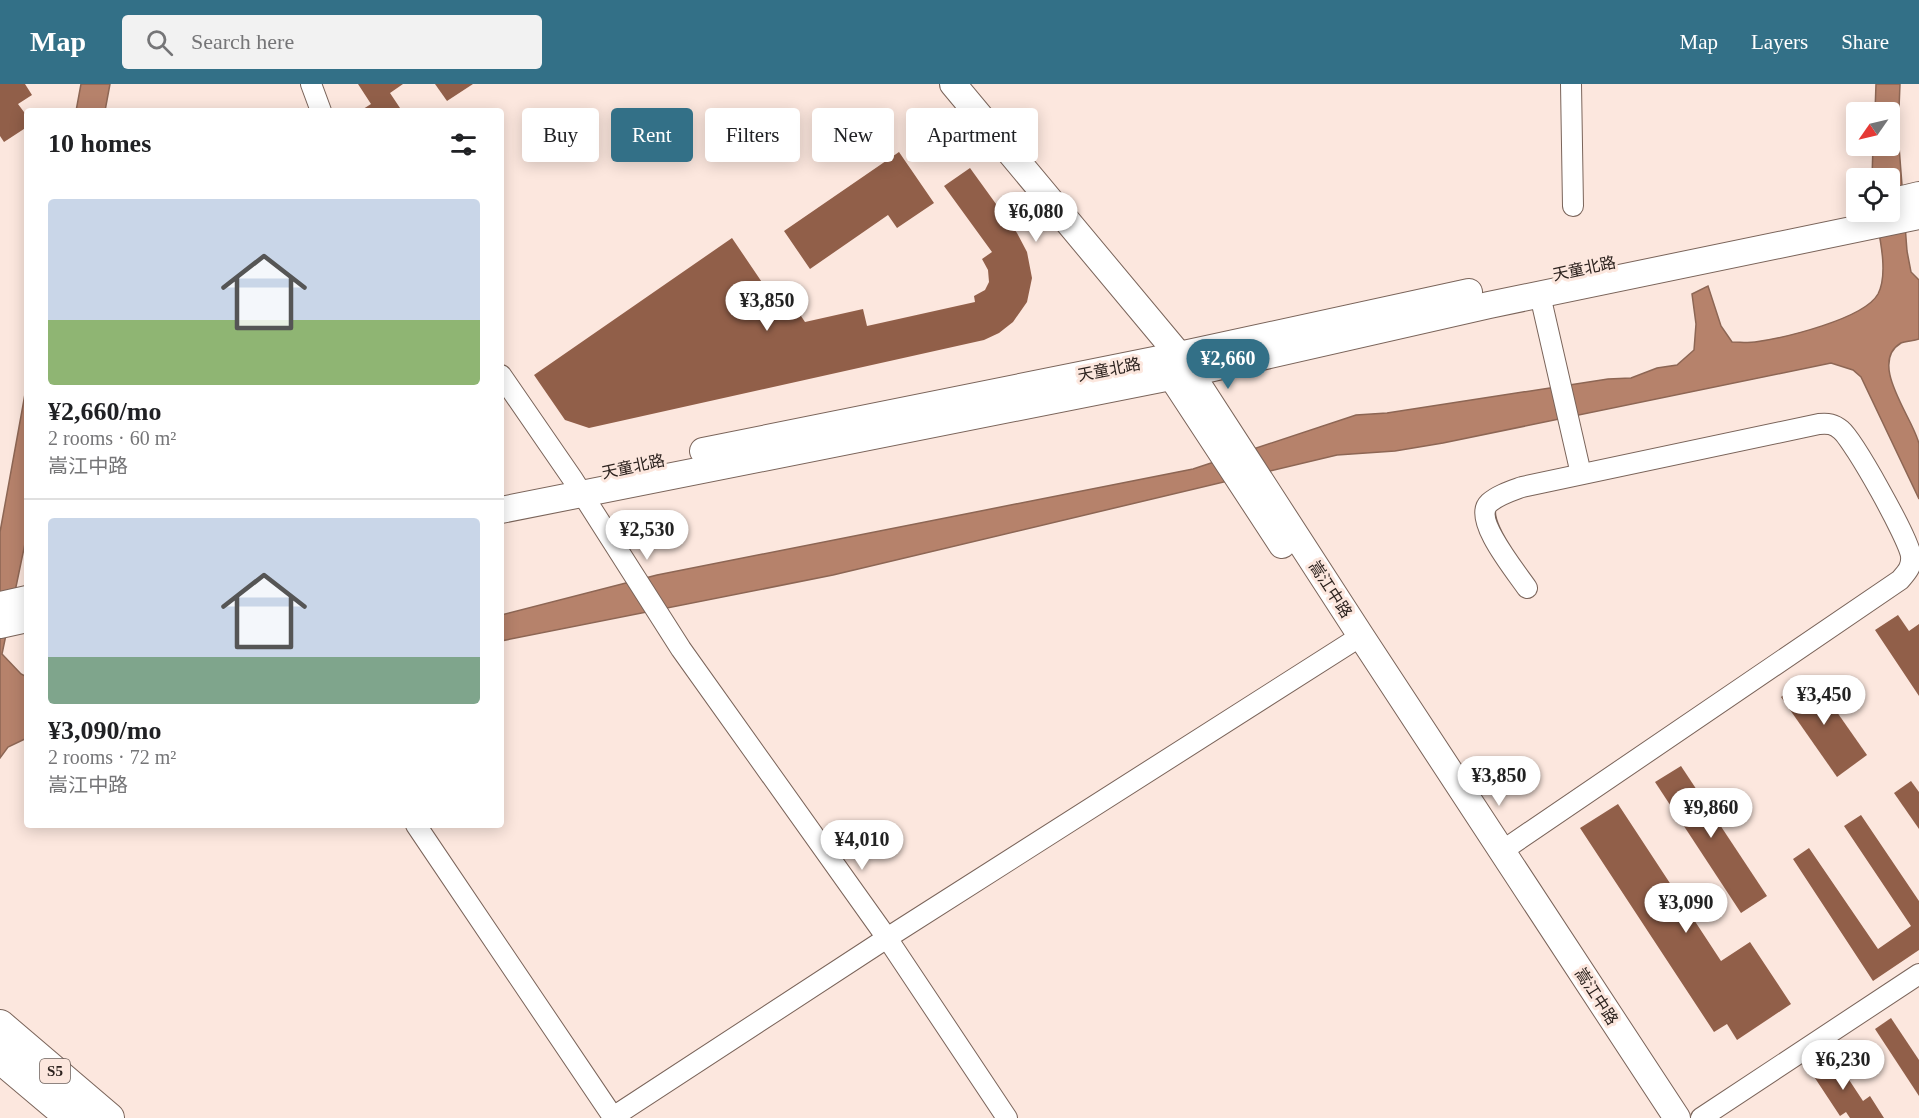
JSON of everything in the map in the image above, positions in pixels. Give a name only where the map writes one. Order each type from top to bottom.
[{"type":"highway","name":"S5","points":[[0,1025],[109,1118]]},
{"type":"highway","name":"S5","points":[[0,1058],[71,1118]]},
{"type":"main road","name":"嵩江中路","points":[[934,84],[1176,366],[1354,640],[1657,1118]]},
{"type":"main road","name":"嵩江中路","points":[[953,84],[1229,431],[1286,519],[1354,640],[1502,851],[1677,1118]]},
{"type":"main road","points":[[1900,200],[1919,195]]},
{"type":"main road","points":[[1900,217],[1919,216]]},
{"type":"main road","name":"天童北路","points":[[504,509],[571,490],[1176,366],[1331,321],[1830,218],[1846,219]]},
{"type":"main road","points":[[1176,366],[1540,295],[1849,222]]},
{"type":"main road","name":"天童北路","points":[[504,494],[571,490]]},
{"type":"main road","points":[[0,605],[24,600]]},
{"type":"main road","points":[[0,625],[24,620]]},
{"type":"street","points":[[310,84],[320,108]]},
{"type":"street","points":[[1571,84],[1573,206]]},
{"type":"street","points":[[1540,295],[1581,474]]},
{"type":"street","points":[[504,380],[571,490],[886,938],[1007,1118]]},
{"type":"street","points":[[1502,851],[1900,580],[1910,567],[1911,555],[1907,542],[1843,431],[1830,423],[1581,474],[1522,487],[1503,494],[1487,504],[1484,514],[1487,529],[1527,588]]},
{"type":"street","points":[[418,828],[613,1117],[886,938],[1354,640]]},
{"type":"street","points":[[1701,1118],[1919,974]]},
{"type":"shaded area","points":[[81,84],[110,84],[106,108],[77,108]]},
{"type":"shaded area","points":[[1876,84],[1900,84],[1899,102],[1875,102]]},
{"type":"shaded area","points":[[1873,156],[1900,156],[1907,251],[1911,272],[1919,280],[1919,339],[1901,343],[1892,352],[1889,364],[1895,392],[1919,444],[1919,499],[1861,377],[1853,370],[1831,363],[1443,443],[1395,451],[1337,455],[833,575],[504,640],[504,614],[657,575],[1193,469],[1356,415],[1387,413],[1608,379],[1631,378],[1657,368],[1677,365],[1694,350],[1696,324],[1692,294],[1708,286],[1721,326],[1732,342],[1768,340],[1822,326],[1841,319],[1870,303],[1878,294],[1881,285],[1883,265],[1877,222],[1900,222],[1900,168],[1872,168]]},
{"type":"shaded area","points":[[24,400],[24,548],[2,654],[24,676],[24,739],[8,747],[0,758],[0,532]]},
{"type":"building","points":[[0,84],[25,84],[32,95],[18,104],[24,112],[24,129],[4,142],[0,136]]},
{"type":"building","points":[[358,84],[403,84],[390,93],[400,108],[365,108],[371,104]]},
{"type":"building","points":[[435,84],[473,84],[447,101]]},
{"type":"building","points":[[899,152],[934,203],[897,228],[888,215],[810,269],[784,231],[884,162],[894,162],[894,155]]},
{"type":"building","points":[[970,168],[1017,233],[1027,252],[1032,278],[1027,302],[1013,322],[999,333],[984,340],[589,428],[565,420],[534,375],[732,238],[770,294],[781,286],[805,322],[863,309],[867,326],[975,302],[974,296],[985,290],[989,282],[988,270],[982,259],[992,252],[944,186]]},
{"type":"building","points":[[1898,615],[1909,631],[1919,624],[1919,696],[1875,630]]},
{"type":"building","points":[[1811,675],[1867,755],[1837,777],[1781,697]]},
{"type":"building","points":[[1681,766],[1767,896],[1741,913],[1655,782]]},
{"type":"building","points":[[1911,781],[1919,792],[1919,829],[1894,793]]},
{"type":"building","points":[[1618,804],[1721,961],[1750,942],[1791,1004],[1737,1040],[1727,1024],[1714,1032],[1580,828]]},
{"type":"building","points":[[1861,815],[1919,901],[1919,950],[1873,981],[1793,859],[1809,848],[1878,949],[1911,926],[1844,826]]},
{"type":"building","points":[[1891,1018],[1919,1060],[1919,1096],[1875,1029]]},
{"type":"building","points":[[1832,1054],[1863,1101],[1870,1096],[1884,1118],[1850,1118],[1846,1112],[1840,1116],[1809,1069]]}]
